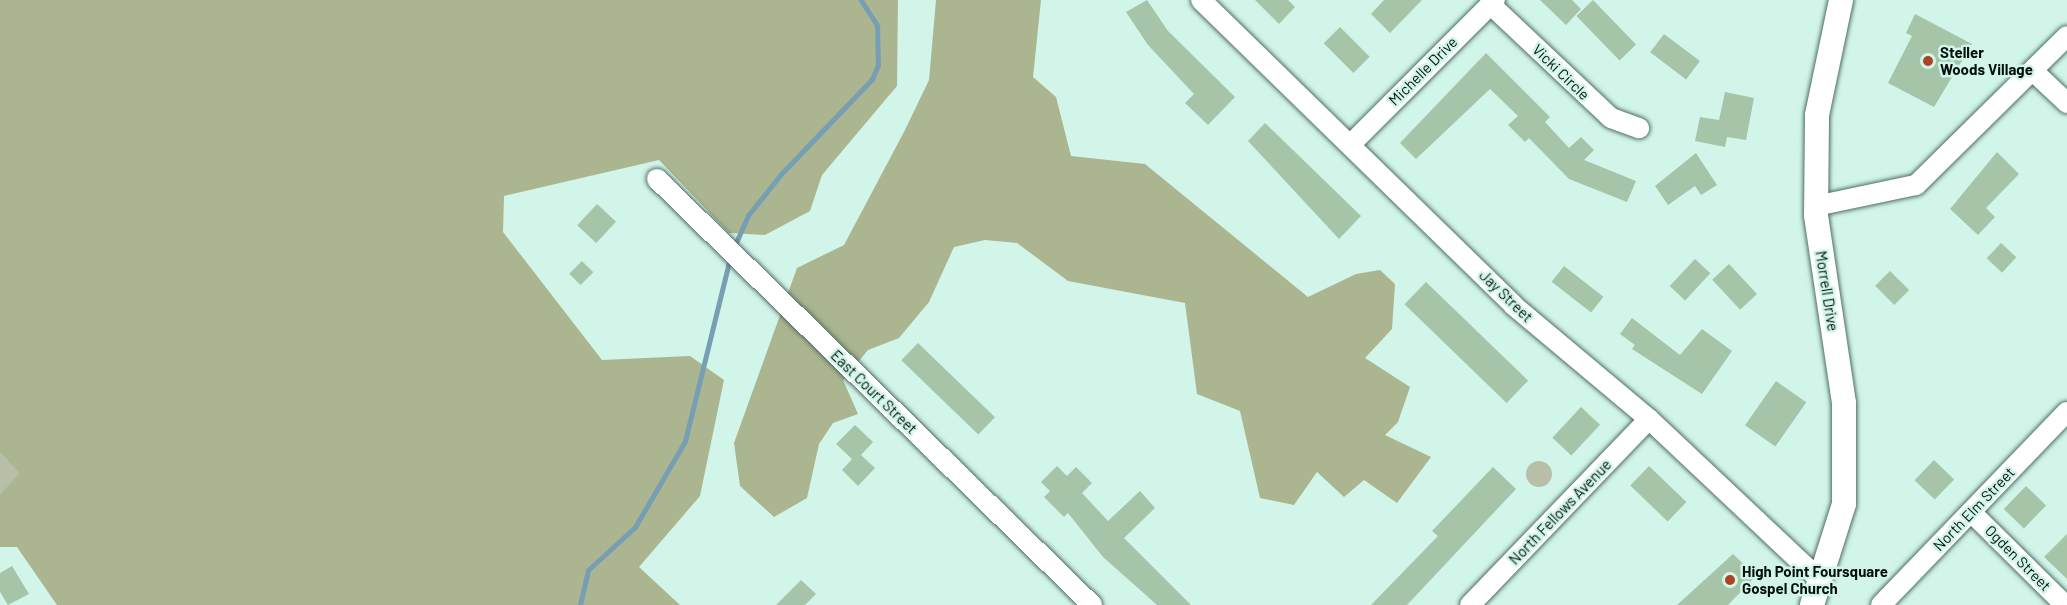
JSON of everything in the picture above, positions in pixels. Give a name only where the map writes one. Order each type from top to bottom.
[{"type":"main road","name":"Morrell Drive","points":[[1821,581],[1844,504],[1845,434],[1816,206],[1817,115],[1841,0]]},
{"type":"main road","points":[[1812,605],[1821,581]]},
{"type":"street","name":"Jay Street","points":[[1201,0],[1352,143],[1513,305],[1649,419],[1821,581]]},
{"type":"street","name":"Michelle Drive","points":[[1352,143],[1492,2]]},
{"type":"street","name":"Vicki Circle","points":[[1492,2],[1611,118],[1639,128]]},
{"type":"street","points":[[1816,206],[1916,185],[2067,36]]},
{"type":"street","points":[[2033,70],[2067,103]]},
{"type":"street","name":"East Court Street","points":[[657,179],[1092,605]]},
{"type":"street","name":"North Elm Street","points":[[1881,605],[2067,412]]},
{"type":"street","name":"North Fellows Avenue","points":[[1470,605],[1649,419]]},
{"type":"street","name":"Ogden Street","points":[[1971,512],[2064,605]]},
{"type":"green space","points":[[0,0],[898,0],[897,86],[822,175],[810,211],[765,235],[729,233],[659,160],[504,196],[503,232],[602,360],[690,356],[724,380],[700,496],[639,567],[680,605],[57,605],[17,547],[0,547],[0,494],[20,473],[0,453]]},
{"type":"green space","points":[[936,0],[1041,0],[1033,77],[1056,97],[1071,156],[1145,164],[1308,297],[1356,274],[1380,270],[1395,284],[1392,329],[1365,358],[1410,387],[1398,422],[1385,435],[1431,457],[1397,503],[1364,480],[1344,497],[1317,472],[1294,505],[1260,498],[1240,411],[1197,394],[1185,303],[1068,281],[1017,243],[985,240],[954,247],[929,302],[899,338],[868,350],[843,380],[858,414],[833,423],[819,444],[807,498],[774,517],[740,486],[734,443],[797,268],[844,245],[905,130],[929,80]]},
{"type":"green space","points":[[0,453],[21,473],[0,494]]},
{"type":"green space","points":[[1539,461],[1548,465],[1552,474],[1548,483],[1539,487],[1530,483],[1526,474],[1530,465]]},
{"type":"building","points":[[1147,0],[1168,31],[1235,97],[1208,125],[1185,103],[1194,94],[1148,45],[1126,12]]},
{"type":"building","points":[[1255,0],[1288,0],[1295,7],[1279,24]]},
{"type":"building","points":[[1384,0],[1422,0],[1390,33],[1371,14]]},
{"type":"building","points":[[1540,0],[1572,0],[1581,9],[1566,25]]},
{"type":"building","points":[[1593,0],[1636,45],[1620,61],[1576,16]]},
{"type":"building","name":"Steller Woods Village","points":[[1915,14],[1972,44],[1934,107],[1888,83],[1912,36],[1906,33]]},
{"type":"building","points":[[1340,27],[1370,57],[1353,73],[1324,43]]},
{"type":"building","points":[[1664,34],[1700,61],[1686,79],[1650,52]]},
{"type":"building","points":[[1486,53],[1550,117],[1545,122],[1569,148],[1581,137],[1594,150],[1584,160],[1636,181],[1627,202],[1569,179],[1529,138],[1525,142],[1508,125],[1518,116],[1490,89],[1416,159],[1400,143]]},
{"type":"building","points":[[1725,92],[1754,98],[1746,140],[1727,137],[1725,147],[1695,141],[1700,117],[1719,120]]},
{"type":"building","points":[[1265,123],[1361,216],[1339,239],[1248,141]]},
{"type":"building","points":[[1997,152],[2019,174],[1986,208],[1995,217],[1978,235],[1950,209]]},
{"type":"building","points":[[1696,153],[1717,185],[1701,195],[1695,186],[1668,205],[1655,186]]},
{"type":"building","points":[[597,204],[616,222],[596,243],[577,225]]},
{"type":"building","points":[[2001,243],[2016,257],[2002,273],[1987,258]]},
{"type":"building","points":[[1695,259],[1710,273],[1685,300],[1670,286]]},
{"type":"building","points":[[582,261],[593,272],[581,285],[569,274]]},
{"type":"building","points":[[1729,264],[1757,294],[1740,310],[1712,280]]},
{"type":"building","points":[[1564,266],[1603,297],[1591,313],[1552,282]]},
{"type":"building","points":[[1890,271],[1909,290],[1894,305],[1875,286]]},
{"type":"building","points":[[1426,282],[1528,381],[1507,403],[1404,304]]},
{"type":"building","points":[[1632,318],[1680,355],[1702,329],[1732,351],[1702,394],[1632,349],[1635,345],[1620,334]]},
{"type":"building","points":[[918,343],[995,417],[978,435],[901,360]]},
{"type":"building","points":[[1776,381],[1806,402],[1775,446],[1745,425]]},
{"type":"building","points":[[1581,407],[1600,425],[1571,455],[1552,438]]},
{"type":"building","points":[[855,425],[873,442],[861,455],[875,468],[858,486],[842,470],[852,459],[836,444]]},
{"type":"building","points":[[1934,460],[1954,479],[1935,500],[1915,480]]},
{"type":"building","points":[[1057,466],[1067,476],[1076,467],[1092,483],[1082,493],[1108,521],[1140,491],[1155,508],[1124,538],[1191,605],[1157,605],[1103,557],[1068,513],[1064,517],[1044,497],[1050,491],[1041,482]]},
{"type":"building","points":[[1649,466],[1686,502],[1668,522],[1630,485]]},
{"type":"building","points":[[1493,467],[1516,489],[1407,605],[1371,605],[1438,536],[1432,531]]},
{"type":"building","points":[[2026,486],[2046,505],[2024,528],[2004,509]]},
{"type":"building","points":[[2067,534],[2067,579],[2044,557]]},
{"type":"building","name":"High Point Foursquare Gospel Church","points":[[1733,554],[1756,576],[1728,605],[1677,605]]},
{"type":"building","points":[[12,566],[29,594],[8,605],[0,592],[0,573]]},
{"type":"building","points":[[801,580],[816,594],[805,605],[776,605]]},
{"type":"waterway","points":[[734,247],[749,214],[781,174],[872,79],[878,65],[877,25],[861,0]]},
{"type":"waterway","points":[[580,605],[588,570],[635,527],[685,441],[730,258]]},
{"type":"place","name":"Steller Woods Village","points":[[1928,61]]},
{"type":"place","name":"High Point Foursquare Gospel Church","points":[[1730,580]]}]
